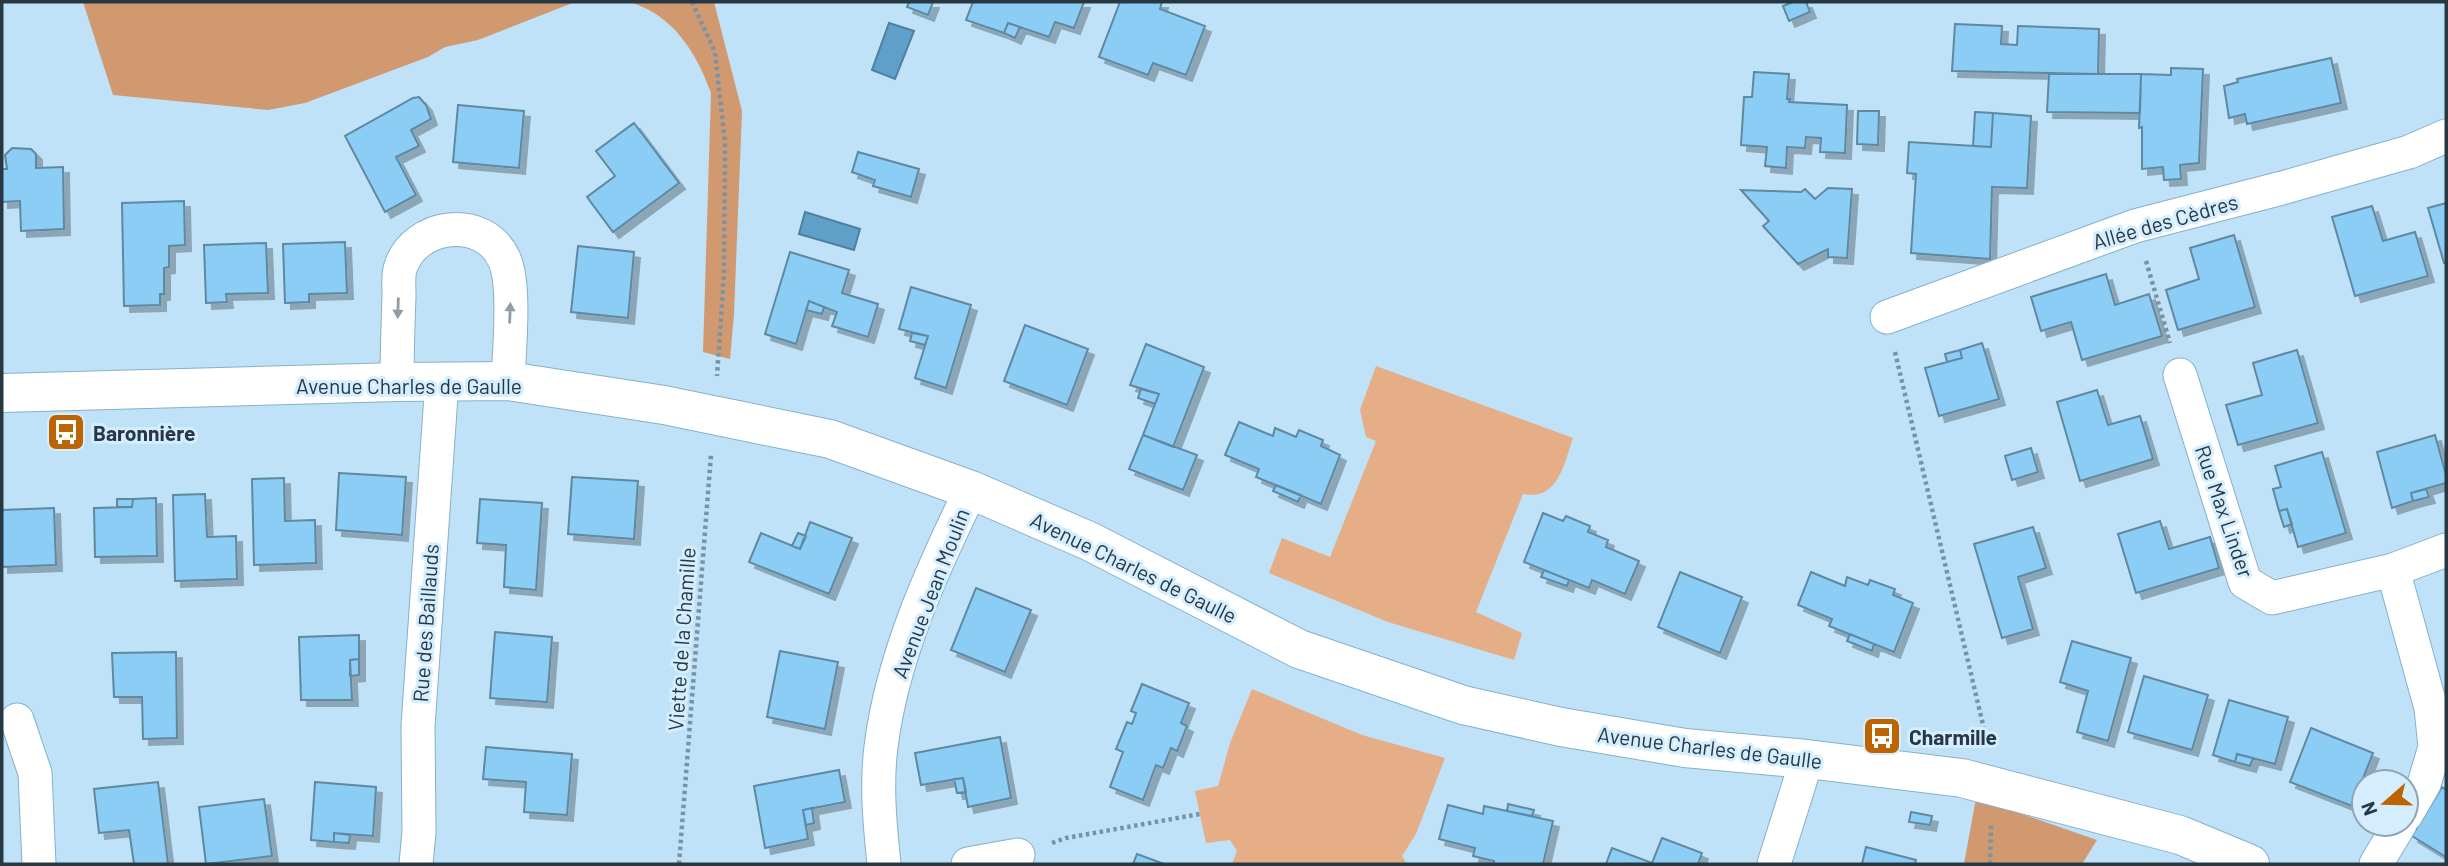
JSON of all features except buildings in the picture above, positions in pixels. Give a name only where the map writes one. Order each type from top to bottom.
[{"type":"street","name":"Allée des Cèdres","points":[[1887,317],[2135,226],[2409,152],[2446,136]]},
{"type":"street","points":[[397,382],[400,269],[413,247],[434,232],[460,229],[479,233],[493,243],[505,259],[510,301],[508,382]]},
{"type":"street","name":"Rue Max Linder","points":[[2180,375],[2245,582],[2272,598],[2393,570],[2446,550]]},
{"type":"street","name":"Avenue Charles de Gaulle","points":[[2,393],[442,381],[508,382],[664,405],[830,439],[971,490],[1089,541],[1299,649],[1463,705],[1561,727],[1685,748],[1807,759],[1962,778],[2179,835],[2250,864]]},
{"type":"street","name":"Rue des Baillauds","points":[[416,864],[419,832],[418,726],[442,381]]},
{"type":"street","name":"Avenue Jean Moulin","points":[[884,864],[878,807],[881,747],[891,696],[905,646],[943,547],[971,490]]},
{"type":"street","points":[[2393,570],[2431,708],[2435,747],[2420,791]]},
{"type":"street","points":[[17,720],[35,773],[39,864]]},
{"type":"street","points":[[1774,864],[1807,759]]},
{"type":"street","points":[[2376,864],[2392,838]]},
{"type":"street","points":[[968,864],[1018,855]]},
{"type":"path","name":"Viette de la Chamille","points":[[679,864],[724,275],[725,143],[715,52],[692,2]]},
{"type":"path","points":[[2135,226],[2180,375]]},
{"type":"path","points":[[1887,317],[1997,786]]},
{"type":"path","points":[[1018,855],[1066,838],[1200,814]]},
{"type":"shaded area","points":[[83,2],[575,2],[478,40],[445,47],[428,57],[305,103],[268,110],[113,95]]},
{"type":"shaded area","points":[[630,2],[714,2],[742,111],[730,359],[703,352],[711,93],[698,63],[681,37],[659,16]]},
{"type":"shaded area","points":[[1376,366],[1573,438],[1562,469],[1552,486],[1535,495],[1523,494],[1476,612],[1522,633],[1514,660],[1388,622],[1269,573],[1282,538],[1330,557],[1376,441],[1366,437],[1360,410]]},
{"type":"shaded area","points":[[1252,689],[1362,735],[1445,758],[1416,834],[1402,856],[1407,864],[1232,864],[1237,851],[1230,840],[1206,843],[1195,791],[1218,786],[1230,743]]},
{"type":"shaded area","points":[[1976,798],[2097,840],[2082,864],[1964,864]]},
{"type":"water","points":[[889,23],[914,31],[895,79],[872,70]]},
{"type":"water","points":[[805,212],[860,229],[854,250],[799,234]]},
{"type":"place","name":"Baronnière","points":[[66,432]]},
{"type":"place","name":"Charmille","points":[[1882,736]]}]
